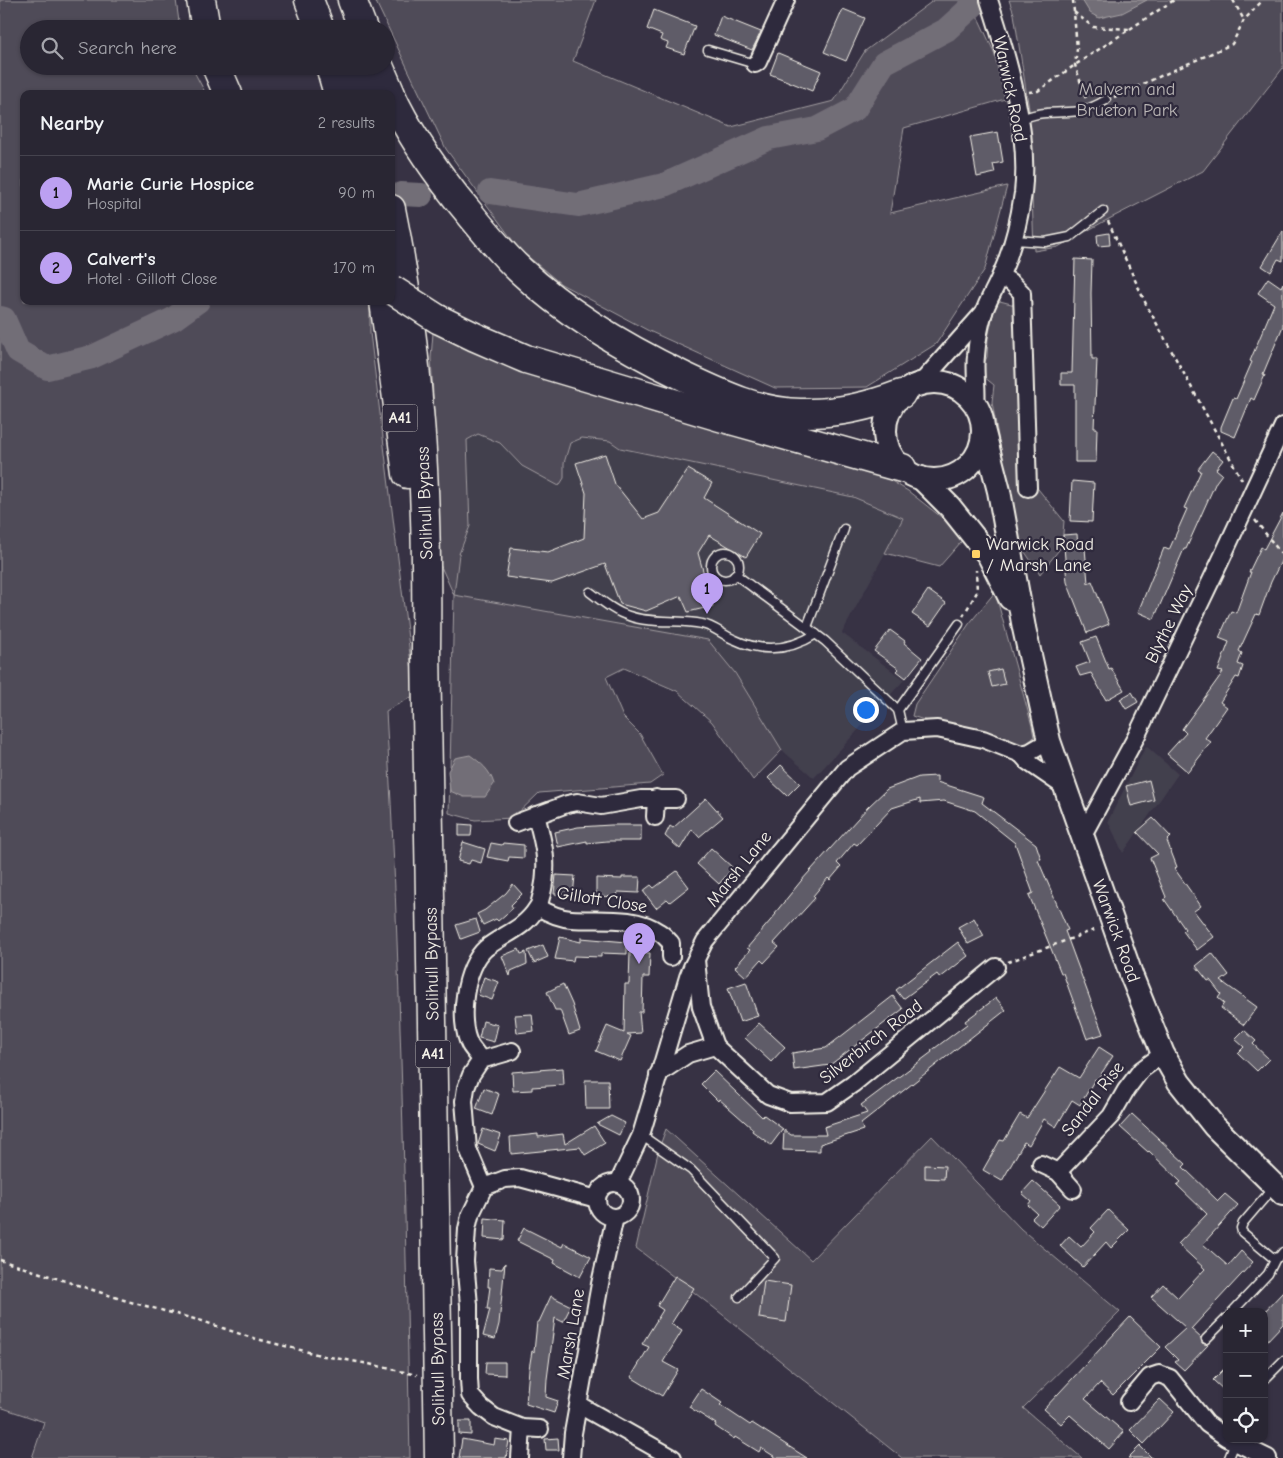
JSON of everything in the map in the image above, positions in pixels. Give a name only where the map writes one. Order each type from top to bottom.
[{"type":"highway","points":[[201,0],[204,20]]},
{"type":"highway","points":[[309,0],[317,20]]},
{"type":"highway","points":[[334,0],[341,20]]},
{"type":"highway","points":[[352,0],[360,20]]},
{"type":"highway","points":[[220,75],[226,90]]},
{"type":"highway","points":[[333,75],[337,90]]},
{"type":"highway","points":[[359,75],[365,90]]},
{"type":"highway","points":[[383,75],[389,90]]},
{"type":"highway","points":[[395,103],[429,163],[488,237],[520,271],[549,296],[594,328],[648,360],[715,392],[756,406],[800,413],[849,409],[910,389]]},
{"type":"highway","name":"Solihull Bypass","points":[[395,232],[412,328],[422,430],[427,554],[426,649],[439,1458]]},
{"type":"highway","points":[[395,292],[438,319],[526,359],[911,473]]},
{"type":"highway","name":"Solihull Bypass","points":[[385,305],[405,452],[412,536],[426,649]]},
{"type":"main road","points":[[936,382],[952,385],[965,394],[976,406],[981,417],[983,429],[981,444],[975,458],[964,470],[951,477],[936,480],[911,473],[891,455],[886,439],[886,423],[891,407],[910,389],[936,382]]},
{"type":"main road","name":"Warwick Road","points":[[983,429],[999,491],[1024,628],[1049,741],[1063,786],[1083,835],[1112,924],[1163,1054],[1180,1082],[1214,1126],[1279,1190]]},
{"type":"main road","name":"Warwick Road","points":[[911,473],[950,507],[989,556],[1024,628]]},
{"type":"street","points":[[755,64],[758,62],[786,0]]},
{"type":"street","name":"Warwick Road","points":[[976,406],[978,389],[976,358],[984,312],[1001,276],[1014,240],[1023,192],[1023,143],[1019,119],[1014,92],[989,0]]},
{"type":"street","points":[[1001,276],[1022,293],[1022,343],[1028,488]]},
{"type":"street","name":"Warwick Road","points":[[910,389],[984,312]]},
{"type":"street","name":"Blythe Way","points":[[1083,835],[1136,737],[1283,426]]},
{"type":"street","name":"Marsh Lane","points":[[618,1183],[641,1135],[688,978],[705,941],[847,768],[904,731],[937,729],[983,739],[1020,754],[1028,762],[1063,786]]},
{"type":"street","points":[[1020,754],[1030,752],[1049,741]]},
{"type":"street","points":[[516,823],[577,802],[601,806],[641,798],[676,799]]},
{"type":"street","points":[[656,798],[656,817]]},
{"type":"street","points":[[481,1060],[470,1044],[465,1027],[464,996],[477,959],[485,949],[498,939],[516,930],[538,907],[546,863],[536,815]]},
{"type":"street","name":"Gillott Close","points":[[538,907],[550,914],[570,919],[594,918],[641,923],[660,932],[675,944]]},
{"type":"street","name":"Silverbirch Road","points":[[696,959],[702,1008],[715,1046],[768,1095],[790,1104],[827,1102],[853,1084],[996,967]]},
{"type":"street","points":[[658,1074],[688,1054],[715,1046]]},
{"type":"street","points":[[484,1187],[468,1150],[464,1101],[466,1088],[471,1075],[481,1060],[512,1051]]},
{"type":"street","name":"Sandal Rise","points":[[1058,1172],[1111,1116],[1126,1090],[1141,1070],[1163,1054]]},
{"type":"street","points":[[1041,1164],[1058,1172],[1073,1188]]},
{"type":"street","points":[[540,1429],[522,1428],[494,1417],[470,1395],[468,1354],[469,1305],[465,1261],[467,1228],[474,1204],[484,1187],[505,1179],[520,1178],[597,1198]]},
{"type":"street","points":[[618,1183],[626,1188],[631,1196],[630,1206],[625,1214],[616,1217],[606,1215],[599,1208],[597,1198],[600,1190],[608,1184],[618,1183]]},
{"type":"street","name":"Marsh Lane","points":[[571,1458],[573,1433],[600,1284],[616,1217]]},
{"type":"street","points":[[1129,1402],[1150,1377],[1160,1374],[1170,1378],[1207,1424],[1230,1445],[1253,1450],[1268,1458]]},
{"type":"street","points":[[579,1405],[673,1458]]},
{"type":"street","points":[[520,1458],[522,1428]]},
{"type":"lane","points":[[708,50],[755,64]]},
{"type":"lane","points":[[1019,119],[1044,112],[1069,113],[1090,109],[1106,100]]},
{"type":"lane","points":[[1014,240],[1045,242],[1070,237],[1103,212]]},
{"type":"lane","points":[[807,627],[844,529]]},
{"type":"lane","points":[[735,574],[816,634],[898,710],[904,731]]},
{"type":"lane","points":[[590,592],[630,617],[701,624],[712,627],[750,646],[767,649],[791,647],[804,642],[816,634]]},
{"type":"lane","points":[[898,710],[959,624]]},
{"type":"lane","points":[[641,1135],[691,1170],[775,1258],[739,1297]]},
{"type":"lane","points":[[1276,1258],[1242,1232],[1241,1228],[1243,1223],[1279,1190]]},
{"type":"lane","points":[[1236,1308],[1268,1274],[1276,1258],[1283,1252]]},
{"type":"lane","points":[[1206,1339],[1223,1322]]},
{"type":"lane","points":[[1268,1376],[1283,1361]]},
{"type":"path","points":[[1073,0],[1077,49],[1075,65],[1090,109]]},
{"type":"path","points":[[1014,92],[1038,91],[1174,0]]},
{"type":"path","points":[[1233,0],[1244,20]]},
{"type":"path","points":[[1106,100],[1232,44],[1244,20],[1263,0]]},
{"type":"path","points":[[1074,12],[1093,27],[1130,29]]},
{"type":"path","points":[[1103,212],[1146,304],[1251,496]]},
{"type":"path","points":[[1244,512],[1256,521],[1283,556]]},
{"type":"path","points":[[996,967],[1112,924]]},
{"type":"path","points":[[0,1260],[126,1301],[202,1321],[249,1337],[324,1356],[408,1372],[438,1382]]},
{"type":"shaded area","points":[[1082,0],[1147,0],[1122,13],[1099,18],[1090,13]]},
{"type":"shaded area","points":[[478,434],[500,443],[522,466],[564,478],[564,463],[570,443],[582,438],[610,441],[620,448],[853,497],[904,518],[842,633],[904,680],[814,778],[782,750],[735,673],[454,595],[459,554],[470,526],[467,440]]},
{"type":"shaded area","points":[[1146,746],[1178,774],[1123,853],[1108,821]]},
{"type":"shaded area","points":[[470,755],[485,767],[494,784],[485,797],[464,797],[450,791],[448,771],[455,758]]},
{"type":"green space","points":[[0,0],[176,0],[179,20],[20,20],[20,75],[196,75],[204,90],[20,90],[20,305],[370,305],[370,333],[415,695],[386,711],[399,991],[410,1458],[32,1458],[44,1422],[0,1407]]},
{"type":"green space","points":[[375,0],[596,0],[573,61],[731,127],[834,101],[865,51],[934,0],[970,0],[994,52],[1005,99],[904,128],[890,213],[1007,186],[985,269],[936,344],[867,387],[775,388],[649,331],[561,284],[519,249],[446,149],[395,42],[395,20],[385,20]]},
{"type":"green space","name":"Malvern and Brueton Park","points":[[1009,0],[1283,0],[1283,68],[1203,171],[1058,247],[1034,251],[1029,109],[1014,14]]},
{"type":"green space","points":[[996,300],[1019,306],[1017,431],[1034,484],[1064,521],[1062,546],[1040,574],[1016,539],[992,402],[994,385],[979,373],[987,357],[988,338]]},
{"type":"green space","points":[[433,333],[504,364],[655,413],[870,468],[908,491],[959,531],[961,542],[939,567],[885,553],[903,518],[853,497],[620,448],[610,441],[582,438],[570,443],[564,463],[564,478],[559,486],[522,466],[500,443],[478,434],[467,440],[470,526],[459,554],[454,595],[438,560],[436,448],[431,358]]},
{"type":"green space","points":[[995,592],[1032,726],[1034,737],[1024,746],[993,734],[930,722],[912,716],[915,704],[969,624]]},
{"type":"green space","points":[[454,595],[708,640],[735,673],[782,750],[753,780],[712,722],[677,691],[624,668],[606,677],[623,717],[640,734],[663,775],[650,784],[539,793],[513,818],[475,820],[449,813]]},
{"type":"green space","points":[[666,1129],[811,1260],[932,1136],[1021,1229],[1120,1312],[1023,1408],[1082,1458],[902,1458],[636,1248],[659,1148]]},
{"type":"building","points":[[843,9],[865,18],[846,61],[824,52]]},
{"type":"building","points":[[654,10],[695,26],[684,54],[666,48],[668,43],[660,40],[662,35],[647,29]]},
{"type":"building","points":[[721,16],[761,32],[752,50],[714,35]]},
{"type":"building","points":[[778,53],[821,71],[812,91],[770,74]]},
{"type":"building","points":[[998,132],[1003,162],[993,164],[995,173],[977,177],[970,137]]},
{"type":"building","points":[[1283,231],[1283,261],[1278,259],[1271,272],[1262,266]]},
{"type":"building","points":[[1109,233],[1110,245],[1098,246],[1097,235]]},
{"type":"building","points":[[1075,259],[1092,260],[1092,359],[1097,359],[1094,428],[1097,428],[1096,462],[1075,462],[1075,385],[1061,385],[1061,373],[1072,373]]},
{"type":"building","points":[[1268,278],[1281,287],[1283,283],[1283,326],[1263,374],[1265,375],[1254,400],[1251,398],[1235,437],[1221,431],[1221,427],[1233,398],[1236,399],[1252,362],[1250,361],[1274,304],[1258,293]]},
{"type":"building","points":[[1212,451],[1223,460],[1216,469],[1222,474],[1216,482],[1186,549],[1184,549],[1154,619],[1138,612],[1164,548],[1169,550],[1187,509],[1184,508],[1201,471],[1198,469]]},
{"type":"building","points":[[605,454],[615,484],[643,519],[659,513],[688,469],[712,483],[704,498],[760,534],[746,557],[709,535],[698,553],[713,606],[688,612],[681,596],[646,611],[620,604],[605,564],[552,583],[506,577],[511,548],[548,552],[584,538],[586,493],[576,463]]},
{"type":"building","points":[[1072,481],[1094,483],[1092,522],[1070,521]]},
{"type":"building","points":[[1283,513],[1283,557],[1271,582],[1259,615],[1256,614],[1239,651],[1242,653],[1238,664],[1243,666],[1239,678],[1236,677],[1220,702],[1227,707],[1205,738],[1211,742],[1188,772],[1167,754],[1186,733],[1182,729],[1223,672],[1218,671],[1229,642],[1219,638],[1231,611],[1236,613],[1251,572],[1249,572],[1261,547],[1264,549]]},
{"type":"building","points":[[1077,534],[1078,549],[1085,548],[1088,583],[1092,581],[1109,624],[1087,633],[1067,582],[1063,535]]},
{"type":"building","points":[[928,590],[946,603],[930,626],[912,614]]},
{"type":"building","points":[[890,630],[905,641],[904,643],[922,658],[906,678],[897,671],[899,669],[874,651]]},
{"type":"building","points":[[1096,637],[1109,669],[1111,668],[1124,690],[1106,700],[1091,673],[1080,676],[1076,667],[1090,662],[1082,642]]},
{"type":"building","points":[[1001,669],[1005,684],[992,687],[988,672]]},
{"type":"building","points":[[1132,692],[1138,702],[1126,709],[1120,699]]},
{"type":"building","points":[[781,765],[800,783],[787,796],[768,778]]},
{"type":"building","points":[[937,776],[937,782],[984,797],[982,803],[1036,844],[1041,859],[1038,860],[1068,930],[1065,931],[1103,1034],[1087,1039],[1063,973],[1061,973],[1029,895],[1033,893],[1015,843],[975,811],[944,801],[920,803],[920,799],[892,808],[857,845],[854,843],[837,863],[841,867],[830,880],[828,878],[813,896],[815,898],[774,943],[779,947],[764,963],[761,960],[746,977],[735,967],[750,950],[747,948],[801,881],[868,807],[887,789],[919,777]]},
{"type":"building","points":[[1149,780],[1154,800],[1131,806],[1126,786]]},
{"type":"building","points":[[706,798],[723,817],[699,837],[692,829],[680,849],[665,836],[670,826],[673,828]]},
{"type":"building","points":[[1153,818],[1171,837],[1167,841],[1177,867],[1174,868],[1201,906],[1194,911],[1214,937],[1197,950],[1164,899],[1166,897],[1150,858],[1158,854],[1137,832]]},
{"type":"building","points":[[459,824],[472,825],[471,836],[459,836]]},
{"type":"building","points":[[641,825],[641,841],[587,843],[587,841],[558,847],[555,832],[578,827]]},
{"type":"building","points":[[463,842],[485,849],[481,863],[471,860],[469,864],[458,861]]},
{"type":"building","points":[[491,843],[524,845],[524,858],[509,857],[508,861],[487,857]]},
{"type":"building","points":[[711,848],[733,868],[719,884],[697,864]]},
{"type":"building","points":[[677,871],[689,887],[670,902],[667,899],[656,908],[643,891],[651,885],[654,888]]},
{"type":"building","points":[[556,875],[575,876],[573,895],[554,894]]},
{"type":"building","points":[[622,877],[640,877],[639,893],[618,892],[617,897],[596,896],[596,878],[622,879]]},
{"type":"building","points":[[513,884],[522,894],[511,905],[513,908],[498,921],[496,919],[483,925],[477,914],[506,893]]},
{"type":"building","points":[[974,918],[984,936],[968,944],[958,927]]},
{"type":"building","points":[[476,919],[480,932],[461,939],[456,925]]},
{"type":"building","points":[[560,937],[581,942],[581,938],[627,942],[627,954],[601,953],[601,957],[574,956],[573,961],[555,959]]},
{"type":"building","points":[[958,942],[968,956],[940,978],[937,974],[903,999],[896,990]]},
{"type":"building","points":[[543,945],[548,957],[534,963],[528,951]]},
{"type":"building","points":[[519,949],[521,954],[526,952],[527,964],[511,971],[510,976],[502,956]]},
{"type":"building","points":[[630,952],[650,953],[649,977],[643,977],[642,1012],[639,1012],[641,1033],[627,1034],[631,1036],[620,1061],[596,1051],[607,1026],[624,1033],[625,984],[629,984]]},
{"type":"building","points":[[1212,953],[1229,975],[1221,981],[1257,1007],[1244,1025],[1221,1008],[1224,1003],[1218,998],[1221,994],[1196,966]]},
{"type":"building","points":[[484,977],[499,982],[492,1000],[478,995]]},
{"type":"building","points":[[746,982],[758,1016],[740,1022],[728,988]]},
{"type":"building","points":[[563,984],[572,1004],[580,1031],[569,1035],[560,1010],[555,1010],[547,992]]},
{"type":"building","points":[[893,996],[903,1009],[830,1065],[794,1070],[792,1053],[826,1048]]},
{"type":"building","points":[[996,998],[1006,1010],[861,1124],[863,1130],[820,1144],[820,1151],[783,1150],[784,1130],[791,1135],[826,1135],[824,1127],[867,1113],[861,1105],[932,1052],[967,1024],[965,1021]]},
{"type":"building","points":[[532,1014],[534,1031],[517,1033],[515,1015]]},
{"type":"building","points":[[483,1021],[498,1025],[494,1042],[479,1038]]},
{"type":"building","points":[[759,1023],[785,1047],[771,1062],[745,1038]]},
{"type":"building","points":[[1244,1030],[1256,1041],[1253,1044],[1269,1059],[1257,1071],[1238,1053],[1244,1047],[1235,1039]]},
{"type":"building","points":[[1099,1047],[1113,1056],[1097,1080],[1095,1079],[1080,1105],[1072,1100],[1056,1127],[1044,1119],[1029,1145],[1024,1142],[1002,1181],[983,1170],[1000,1140],[1004,1141],[1020,1114],[1027,1118],[1060,1067],[1079,1078]]},
{"type":"building","points":[[563,1068],[564,1085],[532,1087],[532,1090],[513,1091],[512,1072]]},
{"type":"building","points":[[714,1071],[762,1117],[764,1115],[783,1129],[771,1145],[752,1131],[753,1129],[719,1099],[718,1101],[701,1084]]},
{"type":"building","points":[[585,1080],[608,1080],[609,1109],[586,1109]]},
{"type":"building","points":[[484,1088],[499,1094],[492,1115],[476,1109]]},
{"type":"building","points":[[1132,1114],[1186,1164],[1183,1167],[1218,1201],[1225,1194],[1238,1205],[1203,1244],[1228,1266],[1241,1251],[1253,1262],[1191,1329],[1201,1338],[1202,1343],[1208,1345],[1184,1370],[1175,1362],[1178,1360],[1165,1347],[1186,1328],[1151,1297],[1163,1284],[1178,1298],[1205,1269],[1178,1244],[1207,1214],[1177,1185],[1181,1182],[1149,1151],[1120,1127]]},
{"type":"building","points":[[611,1116],[625,1123],[619,1135],[597,1124]]},
{"type":"building","points":[[594,1126],[605,1143],[585,1155],[580,1147],[511,1154],[510,1137],[538,1134],[538,1137],[563,1134],[565,1144]]},
{"type":"building","points":[[483,1129],[501,1135],[495,1151],[478,1144]]},
{"type":"building","points":[[925,1165],[945,1166],[944,1179],[925,1178]]},
{"type":"building","points":[[1033,1181],[1060,1205],[1041,1226],[1032,1218],[1037,1213],[1028,1205],[1031,1201],[1022,1193]]},
{"type":"building","points":[[1108,1210],[1129,1230],[1111,1248],[1106,1242],[1083,1267],[1060,1246],[1069,1236],[1081,1247],[1095,1232],[1091,1228]]},
{"type":"building","points":[[485,1218],[505,1220],[504,1240],[484,1238]]},
{"type":"building","points":[[524,1228],[562,1247],[564,1243],[591,1257],[580,1277],[554,1263],[555,1260],[517,1241]]},
{"type":"building","points":[[505,1263],[499,1324],[495,1339],[483,1336],[490,1309],[487,1309],[490,1287],[488,1287],[489,1268],[502,1269]]},
{"type":"building","points":[[675,1276],[694,1288],[671,1324],[682,1331],[663,1362],[678,1370],[662,1396],[631,1377],[649,1347],[642,1344],[663,1310],[657,1306]]},
{"type":"building","points":[[764,1281],[791,1285],[786,1322],[759,1318]]},
{"type":"building","points":[[1283,1292],[1283,1324],[1268,1340],[1268,1308]]},
{"type":"building","points":[[551,1296],[571,1306],[563,1322],[555,1318],[546,1397],[558,1401],[554,1413],[526,1404],[529,1369],[532,1351],[534,1352],[537,1322],[539,1322]]},
{"type":"building","points":[[1130,1317],[1161,1347],[1113,1395],[1100,1383],[1085,1399],[1124,1432],[1109,1449],[1070,1415],[1061,1424],[1044,1409]]},
{"type":"building","points":[[486,1362],[505,1362],[505,1375],[485,1374]]},
{"type":"building","points":[[1223,1370],[1223,1389],[1213,1380]]},
{"type":"building","points":[[701,1389],[722,1403],[720,1405],[750,1425],[752,1423],[807,1458],[777,1458],[761,1448],[759,1452],[735,1437],[734,1439],[715,1426],[716,1424],[689,1407]]},
{"type":"building","points":[[1160,1399],[1174,1412],[1144,1444],[1130,1430]]},
{"type":"building","points":[[459,1421],[471,1421],[471,1435],[459,1434]]},
{"type":"building","points":[[558,1438],[559,1450],[546,1450],[545,1439]]},
{"type":"building","points":[[462,1439],[494,1445],[495,1439],[509,1441],[506,1458],[459,1458]]},
{"type":"building","points":[[1140,1446],[1152,1458],[1128,1458]]},
{"type":"waterway","points":[[490,192],[578,205],[664,185],[769,138],[817,129],[855,109],[884,63],[946,30],[979,0]]},
{"type":"waterway","points":[[401,194],[421,195]]},
{"type":"waterway","points":[[0,318],[4,319],[18,351],[47,368],[92,357],[173,319],[192,305]]},
{"type":"place","name":"Warwick Road / Marsh Lane","points":[[976,554]]},
{"type":"place","name":"Marie Curie Hospice","points":[[707,614]]},
{"type":"place","name":"Calvert's","points":[[639,964]]}]
